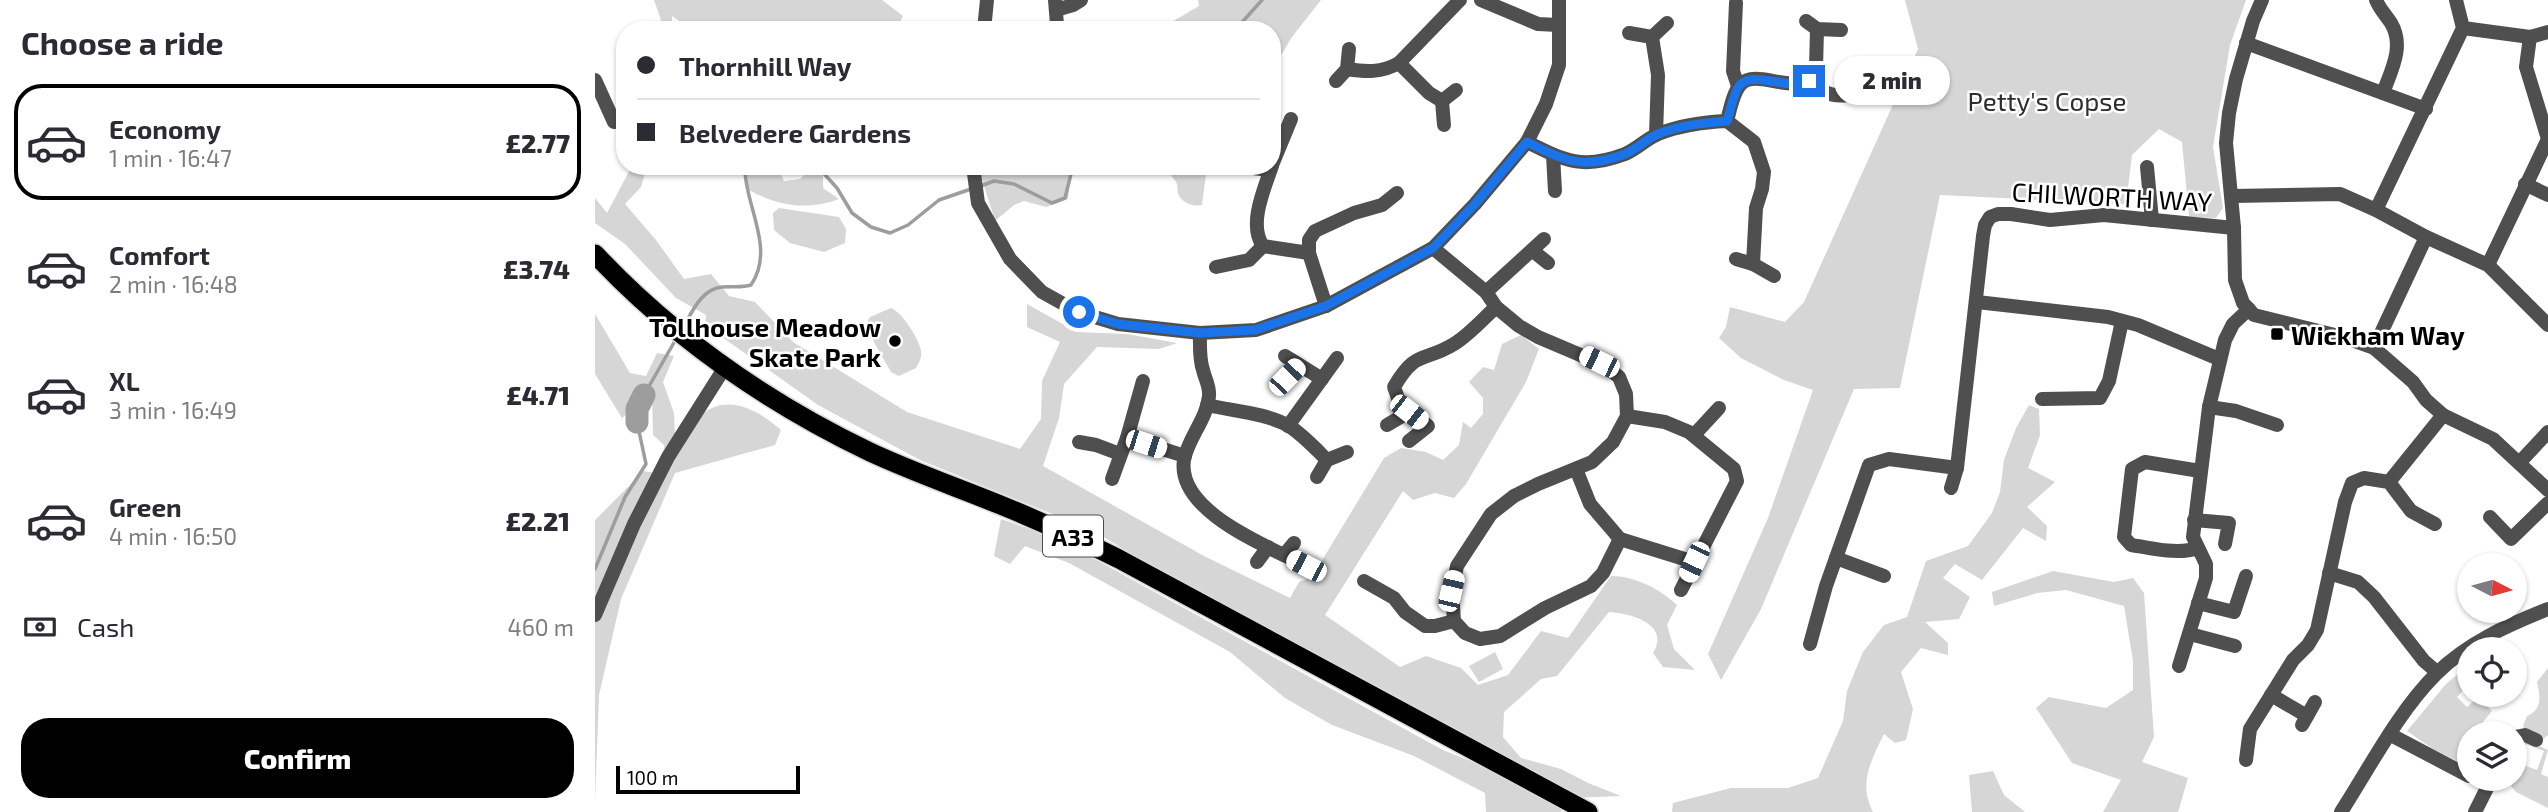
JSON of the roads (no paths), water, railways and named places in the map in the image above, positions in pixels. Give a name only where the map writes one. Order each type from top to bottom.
[{"type":"highway","name":"A33","points":[[595,254],[674,329],[702,351],[806,418],[869,452],[1027,516],[1119,559],[1588,812]]},
{"type":"street","points":[[985,21],[987,0]]},
{"type":"street","points":[[1056,12],[1081,0]]},
{"type":"street","points":[[1347,69],[1369,72],[1386,70],[1399,64],[1460,0]]},
{"type":"street","points":[[1481,0],[1538,24],[1558,25]]},
{"type":"street","points":[[974,175],[978,203],[1010,259],[1042,292],[1079,312],[1118,324],[1200,333],[1255,330],[1326,306],[1433,248],[1475,204],[1527,142],[1546,104],[1559,65],[1559,0]]},
{"type":"street","points":[[2262,0],[2236,79],[2227,133],[2235,280],[2241,299],[2254,315],[2343,337],[2374,348],[2413,382],[2426,400],[2443,415],[2493,439],[2548,490]]},
{"type":"street","points":[[2376,0],[2381,13],[2391,23],[2397,42],[2396,60],[2383,93]]},
{"type":"street","points":[[2376,209],[2463,28],[2456,0]]},
{"type":"street","points":[[1727,121],[1738,86],[1733,71],[1736,3]]},
{"type":"street","points":[[1652,37],[1667,23]]},
{"type":"street","points":[[1809,81],[1816,69],[1812,25],[1841,30]]},
{"type":"street","points":[[2463,28],[2530,37],[2548,32]]},
{"type":"street","points":[[1629,33],[1652,37]]},
{"type":"street","points":[[1652,37],[1657,75],[1656,135]]},
{"type":"street","points":[[2488,265],[2548,139],[2526,67],[2530,37]]},
{"type":"street","points":[[2246,43],[2426,109]]},
{"type":"street","points":[[1336,81],[1347,69],[1349,49]]},
{"type":"street","points":[[1399,64],[1429,93],[1442,101],[1444,125]]},
{"type":"street","points":[[1738,86],[1749,79],[1790,85],[1809,81],[1828,94],[1843,96],[1857,92]]},
{"type":"street","points":[[595,80],[614,122]]},
{"type":"street","points":[[1442,101],[1456,90]]},
{"type":"street","points":[[1281,143],[1290,119]]},
{"type":"street","points":[[1527,142],[1571,162],[1594,163],[1625,154],[1656,135],[1694,123],[1727,121],[1754,142],[1764,172],[1756,208],[1753,264]]},
{"type":"street","points":[[1553,155],[1555,191]]},
{"type":"street","points":[[2147,167],[2152,220]]},
{"type":"street","points":[[1269,175],[1258,207],[1256,225],[1259,240],[1263,246],[1309,253]]},
{"type":"street","points":[[2525,184],[2548,195]]},
{"type":"street","points":[[1326,306],[1309,253],[1309,240],[1315,231],[1374,211],[1397,194]]},
{"type":"street","points":[[2232,196],[2340,194],[2488,265],[2548,325]]},
{"type":"street","name":"CHILWORTH WAY","points":[[1951,488],[1957,468],[1985,225],[1993,215],[2011,214],[2050,220],[2104,215],[2234,228]]},
{"type":"street","points":[[2374,348],[2426,237]]},
{"type":"street","points":[[1486,292],[1544,239]]},
{"type":"street","points":[[1216,267],[1249,260],[1263,246]]},
{"type":"street","points":[[1433,248],[1486,292],[1496,307],[1519,326],[1604,365],[1619,377],[1626,394],[1627,416],[1613,442],[1592,462],[1514,496],[1491,514],[1457,566],[1451,591],[1454,621],[1465,633],[1481,639],[1500,636],[1545,608],[1591,586],[1603,573],[1620,539]]},
{"type":"street","points":[[1533,251],[1548,263]]},
{"type":"street","points":[[1736,260],[1753,264],[1774,276]]},
{"type":"street","points":[[1977,302],[2122,321],[2172,338],[2219,359]]},
{"type":"street","points":[[1409,441],[1428,426],[1399,401],[1394,387],[1403,371],[1416,359],[1454,344],[1496,307]]},
{"type":"street","points":[[2179,666],[2206,578],[2206,564],[2193,537],[2209,407],[2219,359],[2233,324],[2249,309]]},
{"type":"street","points":[[2042,399],[2100,398],[2109,381],[2122,321]]},
{"type":"street","points":[[1200,333],[1203,372],[1209,385],[1207,405],[1185,456],[1185,479],[1202,504],[1222,522],[1306,566]]},
{"type":"street","points":[[1285,356],[1322,379]]},
{"type":"street","points":[[1289,426],[1337,358]]},
{"type":"street","points":[[1287,377],[1299,365]]},
{"type":"street","points":[[595,615],[634,524],[668,457],[725,367]]},
{"type":"street","points":[[1112,479],[1143,381]]},
{"type":"street","points":[[1207,405],[1289,426],[1327,460]]},
{"type":"street","points":[[2209,407],[2236,411],[2277,425]]},
{"type":"street","points":[[1694,435],[1719,408]]},
{"type":"street","points":[[1387,425],[1409,412]]},
{"type":"street","points":[[2389,482],[2443,415]]},
{"type":"street","points":[[1627,416],[1665,422],[1694,435],[1734,469],[1737,481],[1681,590]]},
{"type":"street","points":[[2520,462],[2548,432]]},
{"type":"street","points":[[1127,438],[1185,456]]},
{"type":"street","points":[[1079,442],[1098,440],[1120,454]]},
{"type":"street","points":[[1317,477],[1327,460],[1347,452]]},
{"type":"street","points":[[1810,644],[1836,558],[1869,465],[1889,459],[1957,468]]},
{"type":"street","points":[[2197,548],[2186,552],[2169,551],[2131,545],[2124,537],[2132,469],[2144,462],[2200,471]]},
{"type":"street","points":[[1576,469],[1590,505],[1620,539],[1694,562]]},
{"type":"street","points":[[2246,760],[2250,729],[2293,660],[2313,639],[2351,483],[2364,478],[2389,482],[2411,511],[2435,524]]},
{"type":"street","points":[[2490,517],[2511,539],[2548,503]]},
{"type":"street","points":[[2194,520],[2229,523],[2225,544]]},
{"type":"street","points":[[1284,555],[1294,543]]},
{"type":"street","points":[[1257,562],[1268,547]]},
{"type":"street","points":[[1836,558],[1884,576]]},
{"type":"street","points":[[2329,573],[2358,582],[2374,597],[2424,662],[2437,672]]},
{"type":"street","points":[[2198,603],[2234,612],[2246,576]]},
{"type":"street","points":[[1364,581],[1394,598],[1405,612],[1425,625],[1435,626],[1454,621]]},
{"type":"street","points":[[2341,812],[2410,704],[2437,672],[2487,636],[2548,609]]},
{"type":"street","points":[[2190,634],[2235,646]]},
{"type":"street","points":[[2271,695],[2305,720],[2315,702]]},
{"type":"street","points":[[2391,735],[2457,770]]},
{"type":"street","points":[[2527,736],[2536,740]]},
{"type":"street","points":[[2475,812],[2486,791]]},
{"type":"waterway","points":[[1243,21],[1262,0]]},
{"type":"waterway","points":[[684,326],[699,301],[709,292],[722,287],[751,285],[758,272],[760,244],[745,175]]},
{"type":"waterway","points":[[825,175],[837,188],[852,213],[871,227],[890,233],[908,225],[939,200],[971,189]]},
{"type":"waterway","points":[[978,187],[994,181],[1014,184],[1052,203],[1065,198],[1071,175]]},
{"type":"waterway","points":[[644,395],[676,339]]},
{"type":"waterway","points":[[637,422],[637,409],[644,395]]},
{"type":"waterway","points":[[595,569],[625,497],[646,464],[637,422]]},
{"type":"place","name":"Wickham Way","points":[[2277,334]]},
{"type":"place","name":"Tollhouse Meadow Skate Park","points":[[895,341]]},
{"type":"park label","name":"Petty's Copse","points":[[2047,100]]}]
